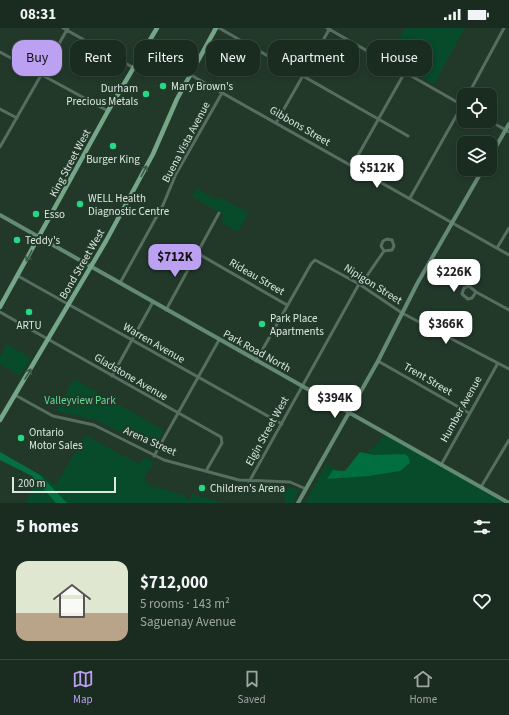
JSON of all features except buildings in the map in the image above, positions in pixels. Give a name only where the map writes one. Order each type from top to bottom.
[{"type":"main road","name":"King Street West","points":[[150,40],[157,28]]},
{"type":"main road","name":"Bond Street West","points":[[198,62],[217,28]]},
{"type":"main road","name":"King Street West","points":[[1,305],[108,111],[134,68]]},
{"type":"main road","name":"Bond Street West","points":[[0,420],[92,267],[148,164],[170,114],[190,76]]},
{"type":"main road","points":[[497,146],[507,131],[509,124]]},
{"type":"main road","points":[[298,503],[378,361],[402,313],[480,176]]},
{"type":"main road","name":"Park Road North","points":[[0,215],[509,503]]},
{"type":"street","points":[[217,28],[268,56]]},
{"type":"street","points":[[322,40],[328,28],[367,50]]},
{"type":"street","points":[[472,88],[504,28]]},
{"type":"street","points":[[60,40],[66,29],[134,68]]},
{"type":"street","points":[[0,52],[12,59]]},
{"type":"street","points":[[0,147],[40,76]]},
{"type":"street","points":[[43,76],[108,111]]},
{"type":"street","name":"Gibbons Street","points":[[194,76],[222,93],[454,222],[509,255]]},
{"type":"street","points":[[276,123],[302,76]]},
{"type":"street","points":[[305,76],[408,136]]},
{"type":"street","points":[[352,166],[380,119],[403,76]]},
{"type":"street","points":[[412,76],[457,101]]},
{"type":"street","name":"Buena Vista Avenue","points":[[120,283],[163,205],[176,174],[222,93]]},
{"type":"street","points":[[0,109],[17,118]]},
{"type":"street","points":[[410,198],[457,115]]},
{"type":"street","points":[[497,125],[507,131]]},
{"type":"street","points":[[166,310],[219,214]]},
{"type":"street","points":[[497,248],[509,228]]},
{"type":"street","points":[[387,239],[392,240],[394,246],[392,250],[389,252],[384,251],[381,246],[383,241],[387,239]]},
{"type":"street","name":"Elgin Street West","points":[[249,482],[359,284],[364,280],[384,251]]},
{"type":"street","name":"Rideau Street","points":[[197,253],[287,305]]},
{"type":"street","name":"Nipigon Street","points":[[287,305],[313,261],[318,261],[359,284],[402,313],[509,369]]},
{"type":"street","name":"Warren Avenue","points":[[18,276],[197,378],[282,424]]},
{"type":"street","points":[[476,292],[472,298],[468,299],[462,294],[462,290],[467,286],[471,287],[476,292],[509,310]]},
{"type":"street","points":[[112,376],[153,302]]},
{"type":"street","points":[[256,361],[287,305]]},
{"type":"street","name":"Gladstone Avenue","points":[[0,312],[218,436],[222,440],[222,443],[206,471]]},
{"type":"street","points":[[154,456],[219,340]]},
{"type":"street","name":"Trent Street","points":[[378,361],[469,413]]},
{"type":"street","name":"Humber Avenue","points":[[441,465],[498,363]]},
{"type":"street","name":"Arena Street","points":[[15,395],[53,416],[94,425],[154,456],[249,482],[290,482],[306,489]]},
{"type":"street","points":[[482,487],[509,440]]},
{"type":"green space","points":[[405,28],[465,28],[434,84],[420,76],[432,76],[432,40],[398,40]]},
{"type":"green space","points":[[196,188],[217,200],[219,197],[249,213],[238,232],[221,222],[224,215],[192,197]]},
{"type":"green space","points":[[7,344],[31,358],[20,376],[0,364],[0,357]]},
{"type":"green space","name":"Valleyview Park","points":[[74,379],[164,430],[154,448],[96,420],[56,411]]},
{"type":"green space","points":[[388,434],[504,503],[305,503],[326,464],[347,475],[383,437],[385,438]]},
{"type":"green space","points":[[87,436],[139,464],[144,457],[153,462],[151,469],[148,469],[144,480],[147,481],[146,484],[186,496],[187,500],[190,500],[192,494],[223,503],[25,503],[40,474],[56,485],[83,438]]},
{"type":"green space","points":[[291,488],[299,490],[293,503],[286,503],[285,498],[275,489]]},
{"type":"shaded area","points":[[0,452],[40,475],[67,503],[56,503],[32,476],[0,460]]},
{"type":"shaded area","points":[[360,452],[374,455],[405,454],[409,458],[410,463],[400,471],[369,476],[327,479],[333,470],[345,471]]},
{"type":"place","name":"Mary Brown's","points":[[163,86]]},
{"type":"place","name":"Durham Precious Metals","points":[[146,94]]},
{"type":"place","name":"Burger King","points":[[113,146]]},
{"type":"place","name":"WELL Health Diagnostic Centre","points":[[80,204]]},
{"type":"place","name":"Esso","points":[[36,214]]},
{"type":"place","name":"Teddy's","points":[[17,240]]},
{"type":"place","name":"ARTU","points":[[29,312]]},
{"type":"place","name":"Park Place Apartments","points":[[262,324]]},
{"type":"place","name":"Ontario Motor Sales","points":[[21,438]]},
{"type":"place","name":"Children's Arena","points":[[202,488]]}]
